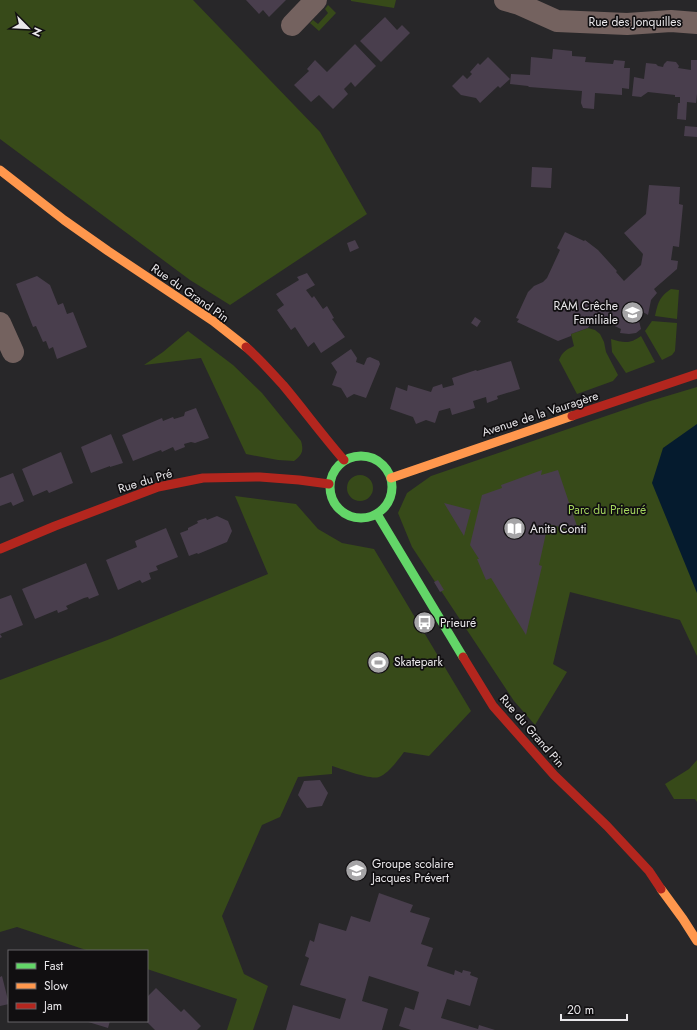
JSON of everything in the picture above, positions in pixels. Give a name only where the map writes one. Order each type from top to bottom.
[{"type":"street","points":[[292,25],[316,0]]},
{"type":"street","name":"Rue des Jonquilles","points":[[506,0],[519,4],[557,21],[627,24],[671,21],[697,23]]},
{"type":"street","name":"Rue du Grand Pin","points":[[0,170],[64,220],[212,321],[259,358],[304,410],[344,460]]},
{"type":"street","points":[[0,323],[13,352]]},
{"type":"street","name":"Avenue de la Vauragère","points":[[391,478],[697,374]]},
{"type":"street","points":[[362,455],[372,457],[387,469],[391,478],[392,486],[390,498],[383,509],[377,514],[368,518],[348,516],[340,511],[333,503],[329,484],[334,470],[344,460],[353,456],[362,455]]},
{"type":"street","name":"Rue du Pré","points":[[0,549],[55,526],[158,487],[203,478],[260,477],[329,484]]},
{"type":"street","name":"Rue du Grand Pin","points":[[377,514],[493,706],[554,775],[607,826],[649,872],[697,941]]},
{"type":"green space","points":[[0,0],[193,0],[320,132],[367,214],[230,305],[190,280],[0,139]]},
{"type":"green space","points":[[351,0],[396,0],[394,8]]},
{"type":"green space","points":[[328,5],[336,13],[319,31],[310,23],[313,20],[318,24],[328,13],[325,9]]},
{"type":"green space","points":[[671,289],[679,290],[677,319],[655,316],[660,301]]},
{"type":"green space","points":[[652,321],[677,323],[675,351],[672,355],[662,360],[645,331]]},
{"type":"green space","points":[[588,328],[595,330],[600,334],[604,342],[606,352],[618,375],[613,381],[577,394],[559,360],[565,351],[574,346],[571,334]]},
{"type":"green space","points":[[188,331],[233,365],[262,393],[301,441],[301,455],[297,459],[294,461],[278,460],[246,454],[201,358],[144,365],[163,352]]},
{"type":"green space","points":[[641,336],[655,362],[626,373],[612,352],[611,339],[630,342]]},
{"type":"green space","name":"Parc du Prieuré","points":[[697,387],[697,656],[680,620],[570,592],[553,664],[567,672],[535,725],[514,701],[412,547],[398,513],[407,493],[431,476],[647,402]]},
{"type":"green space","points":[[360,475],[369,479],[373,488],[369,497],[360,501],[351,497],[347,488],[351,479]]},
{"type":"green space","points":[[235,496],[296,504],[318,529],[342,543],[374,549],[471,711],[429,756],[404,752],[389,770],[379,777],[375,778],[363,776],[332,766],[332,774],[298,777],[280,817],[262,825],[222,916],[244,974],[268,986],[253,1030],[227,1030],[237,999],[148,969],[148,950],[86,950],[17,927],[0,932],[0,680],[110,639],[268,574]]},
{"type":"green space","points":[[697,760],[697,802],[695,799],[674,799],[665,784],[689,769]]},
{"type":"water","points":[[697,424],[697,593],[652,483],[663,448]]},
{"type":"building","points":[[246,0],[286,0],[269,17],[263,10],[259,14]]},
{"type":"building","points":[[385,17],[397,30],[402,25],[410,33],[381,62],[360,41]]},
{"type":"building","points":[[355,44],[376,66],[355,87],[351,82],[344,89],[348,94],[333,109],[319,95],[311,102],[294,85],[309,71],[307,69],[315,60],[327,72]]},
{"type":"building","points":[[553,49],[572,51],[572,56],[586,57],[585,62],[613,64],[614,60],[625,61],[624,68],[630,68],[629,89],[622,88],[622,95],[595,93],[594,109],[583,108],[581,103],[582,91],[510,84],[511,74],[530,75],[531,57],[552,59]]},
{"type":"building","points":[[488,57],[510,79],[500,88],[498,86],[480,103],[476,98],[461,95],[452,86],[463,75],[467,79],[472,74],[470,72],[478,63],[480,65]]},
{"type":"building","points":[[691,60],[697,60],[697,94],[696,103],[687,102],[686,120],[677,119],[680,97],[675,97],[675,95],[648,92],[641,97],[632,96],[634,77],[644,79],[646,63],[656,64],[663,67],[667,61],[676,62],[679,66],[678,68],[691,70]]},
{"type":"building","points":[[685,126],[697,127],[697,137],[684,136]]},
{"type":"building","points":[[532,167],[552,168],[551,188],[531,187]]},
{"type":"building","points":[[649,185],[680,187],[679,204],[683,205],[679,247],[673,246],[671,260],[678,261],[677,269],[654,289],[657,293],[651,300],[648,315],[643,312],[639,321],[641,329],[636,333],[620,333],[621,329],[600,319],[600,317],[591,320],[588,328],[571,334],[571,336],[558,341],[517,322],[519,319],[516,318],[528,292],[534,286],[543,282],[547,278],[560,250],[557,248],[565,232],[584,241],[585,240],[598,250],[624,281],[641,265],[643,254],[624,233],[646,214]]},
{"type":"building","points":[[355,240],[359,248],[350,252],[347,243]]},
{"type":"building","points":[[307,273],[315,285],[306,290],[312,298],[314,296],[323,309],[327,306],[334,318],[332,319],[345,337],[321,353],[314,342],[308,347],[295,327],[291,330],[277,310],[284,305],[276,294],[299,280],[297,277]]},
{"type":"building","points":[[37,276],[50,285],[58,305],[63,303],[67,314],[73,312],[87,347],[57,359],[53,347],[49,349],[46,341],[43,342],[36,326],[33,327],[16,284]]},
{"type":"building","points":[[475,317],[481,321],[477,327],[471,323]]},
{"type":"building","points":[[351,349],[357,358],[356,362],[364,365],[367,358],[370,357],[379,361],[380,364],[366,398],[354,394],[347,398],[341,388],[332,385],[337,372],[331,363]]},
{"type":"building","points":[[511,361],[520,389],[497,396],[498,399],[487,403],[486,397],[473,401],[475,408],[452,415],[450,408],[439,411],[435,423],[426,420],[416,424],[413,417],[390,409],[396,387],[407,391],[408,385],[431,392],[433,387],[442,384],[443,388],[454,385],[452,378]]},
{"type":"building","points":[[196,408],[209,438],[195,443],[191,442],[184,444],[185,447],[175,451],[173,447],[133,461],[122,435],[162,418],[163,421],[173,417],[174,419],[184,416],[185,412]]},
{"type":"building","points":[[111,434],[123,463],[91,473],[81,447]]},
{"type":"building","points":[[61,452],[73,483],[49,493],[47,490],[33,496],[22,469]]},
{"type":"building","points":[[542,470],[541,475],[558,470],[579,532],[548,524],[539,565],[542,566],[526,635],[491,578],[486,580],[477,559],[479,559],[470,545],[482,495],[502,488],[501,485]]},
{"type":"building","points":[[13,473],[24,501],[13,506],[11,502],[0,506],[0,478]]},
{"type":"building","points":[[444,503],[471,510],[464,536]]},
{"type":"building","points":[[217,516],[228,521],[232,531],[227,542],[198,554],[189,556],[180,533],[188,530],[188,528],[198,523],[197,521],[206,518],[207,520]]},
{"type":"building","points":[[166,528],[178,557],[156,566],[158,570],[149,573],[151,579],[142,583],[140,580],[118,590],[106,560],[137,547],[135,541]]},
{"type":"building","points":[[86,563],[99,595],[89,599],[88,597],[84,598],[66,606],[68,609],[58,613],[57,610],[35,619],[22,589]]},
{"type":"building","points":[[438,580],[444,590],[440,592],[434,582]]},
{"type":"building","points":[[11,595],[23,625],[0,634],[0,599]]},
{"type":"building","points":[[320,780],[328,793],[322,806],[307,808],[298,795],[304,781]]},
{"type":"building","points":[[379,893],[413,905],[410,912],[430,918],[421,944],[433,948],[427,966],[454,975],[455,970],[462,973],[463,970],[471,972],[470,975],[478,978],[470,1006],[447,999],[441,1018],[478,1029],[479,1025],[495,1030],[411,1030],[399,1026],[405,1007],[414,1010],[419,992],[369,976],[362,1001],[388,1009],[382,1030],[286,1030],[293,1005],[340,1019],[346,999],[300,985],[309,958],[305,956],[310,940],[314,942],[319,923],[346,931],[351,916],[370,922]]},
{"type":"building","points":[[2,976],[8,1004],[0,1006],[0,977]]},
{"type":"building","points":[[156,988],[181,1012],[184,1009],[201,1026],[197,1030],[155,1030],[147,1022],[148,996]]},
{"type":"building","points":[[88,1022],[110,1022],[108,1028]]},
{"type":"traffic: fast","points":[[355,456],[367,456],[383,465],[390,475],[392,487],[390,499],[383,509],[367,518],[355,518],[344,513],[335,504],[330,493],[330,481],[335,470],[344,461],[355,456]]},
{"type":"traffic: fast","points":[[377,514],[463,657]]},
{"type":"traffic: slow","points":[[0,170],[64,220],[213,321],[246,347]]},
{"type":"traffic: slow","points":[[391,478],[572,416]]},
{"type":"traffic: slow","points":[[661,889],[697,941]]},
{"type":"traffic: jam","points":[[246,347],[283,385],[344,460]]},
{"type":"traffic: jam","points":[[572,416],[697,374]]},
{"type":"traffic: jam","points":[[0,549],[55,526],[158,487],[203,478],[260,477],[329,484]]},
{"type":"traffic: jam","points":[[463,657],[493,706],[554,775],[607,826],[649,871],[661,889]]},
{"type":"place","name":"RAM Crêche Familiale","points":[[633,313]]},
{"type":"place","name":"Anita Conti","points":[[515,529]]},
{"type":"place","name":"Prieuré","points":[[424,623]]},
{"type":"place","name":"Skatepark","points":[[378,662]]},
{"type":"place","name":"Groupe scolaire Jacques Prévert","points":[[356,871]]}]
